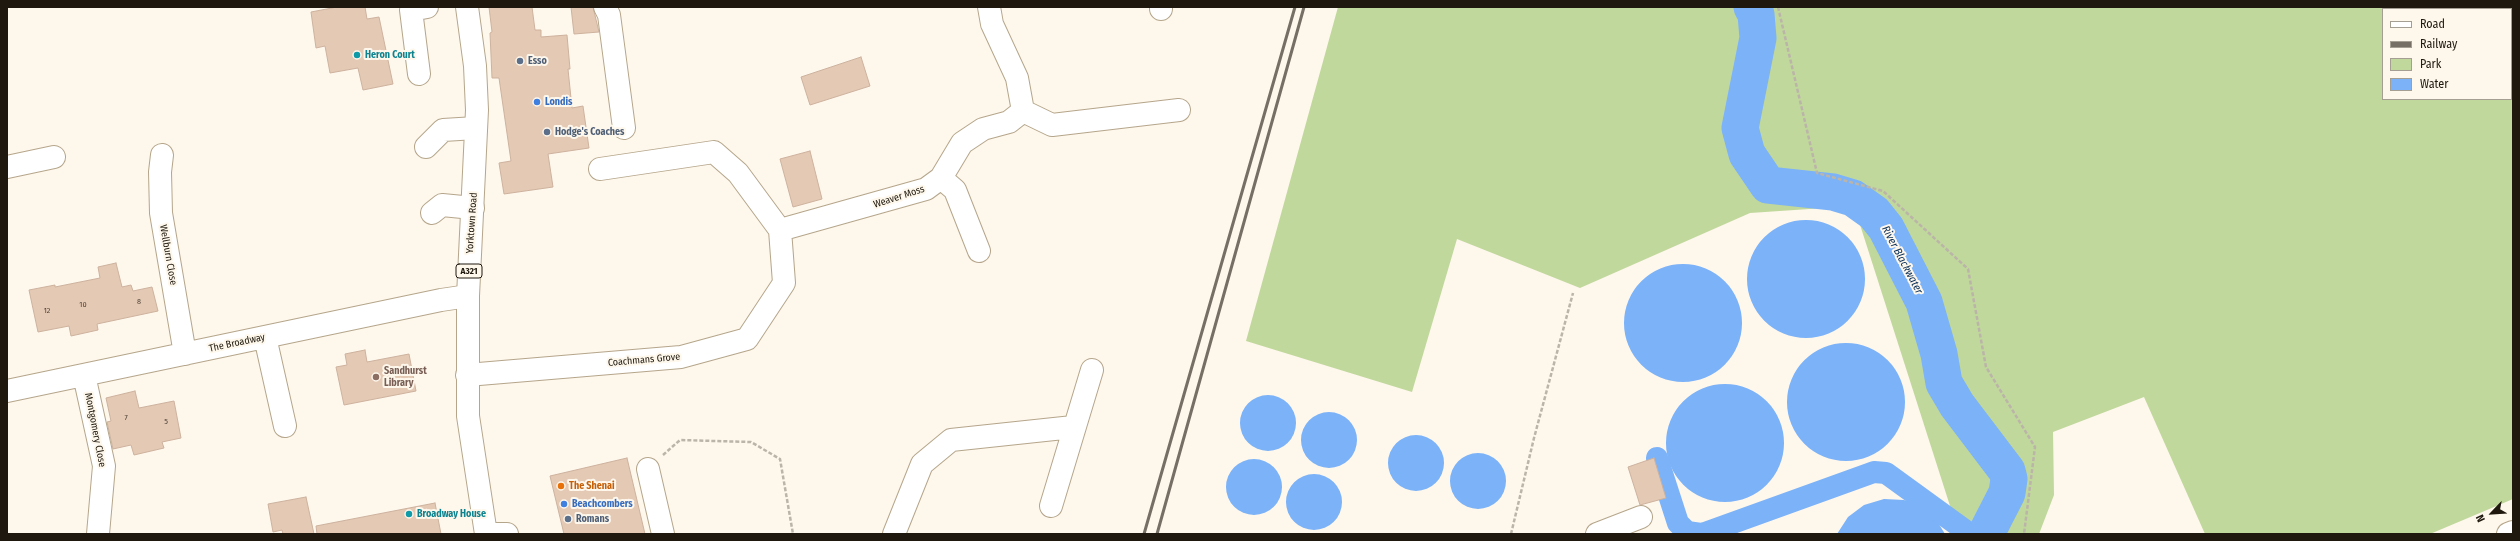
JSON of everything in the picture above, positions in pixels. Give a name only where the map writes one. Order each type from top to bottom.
[{"type":"street","points":[[419,74],[412,10],[427,7]]},
{"type":"street","name":"Yorktown Road","points":[[467,7],[475,66],[476,128],[468,296],[468,416],[486,534]]},
{"type":"street","points":[[605,7],[609,15],[624,128]]},
{"type":"street","points":[[988,7],[992,24],[1017,78],[1023,111],[1052,125],[1179,110]]},
{"type":"street","name":"Weaver Moss","points":[[780,230],[891,201],[926,189],[941,178],[962,143],[983,129],[1009,122],[1023,111]]},
{"type":"street","points":[[426,147],[443,130],[476,128]]},
{"type":"street","points":[[600,169],[714,152],[738,173],[780,230]]},
{"type":"street","name":"Wellburn Close","points":[[162,155],[160,172],[161,213],[185,354]]},
{"type":"street","points":[[7,167],[54,157]]},
{"type":"street","points":[[941,178],[955,190],[979,252]]},
{"type":"street","points":[[432,213],[442,205],[473,208]]},
{"type":"street","name":"Coachmans Grove","points":[[467,375],[681,357],[747,339],[784,283],[780,230]]},
{"type":"street","name":"The Broadway","points":[[7,391],[441,300],[468,296]]},
{"type":"street","points":[[265,337],[285,426]]},
{"type":"street","points":[[1051,506],[1073,427],[1092,370]]},
{"type":"street","name":"Montgomery Close","points":[[84,375],[104,466],[98,534]]},
{"type":"street","points":[[894,534],[922,464],[951,440],[1073,427]]},
{"type":"street","points":[[648,468],[663,534]]},
{"type":"street","points":[[1597,534],[1641,517]]},
{"type":"street","points":[[2508,534],[2513,532]]},
{"type":"street","points":[[494,534],[507,534]]},
{"type":"path","points":[[1778,7],[1817,173],[1883,191],[1968,269],[1986,367],[2035,447],[2024,534]]},
{"type":"path","points":[[1511,534],[1534,438],[1573,293]]},
{"type":"path","points":[[648,468],[680,440],[751,442],[780,460],[793,534]]},
{"type":"green space","points":[[1338,7],[2513,7],[2513,499],[2430,534],[2205,534],[2144,397],[2053,432],[2054,495],[2039,534],[1959,534],[1854,206],[1750,213],[1580,288],[1457,239],[1412,392],[1246,341]]},
{"type":"water","points":[[1806,220],[1828,225],[1839,230],[1855,246],[1860,257],[1865,279],[1860,301],[1855,312],[1839,328],[1828,333],[1806,338],[1784,333],[1773,328],[1757,312],[1752,301],[1747,279],[1752,257],[1757,246],[1773,230],[1784,225]]},
{"type":"water","points":[[1683,264],[1705,269],[1716,274],[1732,290],[1737,301],[1742,323],[1737,345],[1732,356],[1716,372],[1705,377],[1683,382],[1661,377],[1650,372],[1634,356],[1629,345],[1624,323],[1629,301],[1634,290],[1650,274],[1661,269]]},
{"type":"water","points":[[1846,343],[1868,348],[1879,353],[1895,369],[1900,380],[1905,402],[1900,424],[1895,435],[1879,451],[1868,456],[1846,461],[1824,456],[1813,451],[1797,435],[1792,424],[1787,402],[1792,380],[1797,369],[1813,353],[1824,348]]},
{"type":"water","points":[[1725,384],[1747,389],[1758,394],[1774,410],[1779,421],[1784,443],[1779,465],[1774,476],[1758,492],[1747,497],[1725,502],[1703,497],[1692,492],[1676,476],[1671,465],[1666,443],[1671,421],[1676,410],[1692,394],[1703,389]]},
{"type":"water","points":[[1268,395],[1283,400],[1291,408],[1296,423],[1291,438],[1283,446],[1268,451],[1253,446],[1245,438],[1240,423],[1245,408],[1253,400]]},
{"type":"water","points":[[1329,412],[1340,415],[1349,420],[1354,429],[1357,440],[1354,451],[1349,460],[1340,465],[1329,468],[1318,465],[1309,460],[1304,451],[1301,440],[1304,429],[1309,420],[1318,415]]},
{"type":"water","points":[[1416,435],[1431,440],[1439,448],[1444,463],[1439,478],[1431,486],[1416,491],[1401,486],[1393,478],[1388,463],[1393,448],[1401,440]]},
{"type":"water","points":[[1478,453],[1493,458],[1501,466],[1506,481],[1501,496],[1493,504],[1478,509],[1463,504],[1455,496],[1450,481],[1455,466],[1463,458]]},
{"type":"water","points":[[1254,459],[1269,464],[1277,472],[1282,487],[1277,502],[1269,510],[1254,515],[1239,510],[1231,502],[1226,487],[1231,472],[1239,464]]},
{"type":"water","points":[[1314,474],[1329,479],[1337,487],[1342,502],[1337,517],[1329,525],[1314,530],[1299,525],[1291,517],[1286,502],[1291,487],[1299,479]]},
{"type":"water","points":[[1884,499],[1904,500],[1922,507],[1937,521],[1945,534],[1837,534],[1848,517],[1864,505]]},
{"type":"building","name":"Heron Court","points":[[337,7],[365,7],[367,19],[379,17],[393,84],[363,90],[358,68],[330,73],[325,46],[316,48],[311,12]]},
{"type":"building","points":[[489,7],[532,7],[535,30],[541,30],[541,37],[567,35],[570,69],[568,69],[572,108],[583,106],[589,148],[548,154],[553,187],[504,194],[499,163],[511,161],[499,78],[492,78],[490,33],[492,32]]},
{"type":"building","points":[[571,7],[593,7],[599,32],[574,34]]},
{"type":"building","points":[[861,57],[870,86],[810,105],[801,77]]},
{"type":"building","points":[[810,151],[822,199],[793,207],[780,159]]},
{"type":"building","points":[[116,263],[122,287],[131,285],[133,291],[152,287],[158,311],[97,324],[98,330],[71,336],[69,326],[38,332],[29,290],[55,285],[55,287],[100,278],[98,267]]},
{"type":"building","name":"Sandhurst Library","points":[[365,350],[367,362],[409,354],[416,391],[344,405],[336,367],[347,365],[345,354]]},
{"type":"building","points":[[135,391],[139,408],[174,401],[181,438],[162,442],[164,448],[134,455],[131,445],[113,449],[107,422],[111,421],[106,398]]},
{"type":"building","points":[[627,458],[645,534],[564,534],[550,476]]},
{"type":"building","points":[[1654,458],[1666,498],[1640,505],[1628,467]]},
{"type":"building","points":[[306,497],[314,534],[283,534],[282,530],[273,532],[268,504]]},
{"type":"building","name":"Broadway House","points":[[435,503],[441,534],[317,534],[316,526]]},
{"type":"waterway","name":"River Blackwater","points":[[1752,7],[1756,14],[1758,38],[1740,128],[1747,154],[1768,185],[1833,192],[1853,198],[1874,213],[1886,228],[1924,302],[1939,354],[1944,383],[1957,405],[2007,471],[2009,479],[2007,493],[1986,534]]},
{"type":"waterway","points":[[1657,458],[1678,523],[1687,532],[1701,534]]},
{"type":"waterway","points":[[1702,534],[1874,472],[1886,473],[1970,534]]},
{"type":"railway","points":[[1144,534],[1295,7]]},
{"type":"railway","points":[[1157,534],[1304,7]]},
{"type":"place","name":"Heron Court","points":[[357,55]]},
{"type":"place","name":"Esso","points":[[520,61]]},
{"type":"place","name":"Londis","points":[[537,102]]},
{"type":"place","name":"Hodge's Coaches","points":[[547,132]]},
{"type":"place","name":"Sandhurst Library","points":[[376,377]]},
{"type":"place","name":"The Shenai","points":[[561,486]]},
{"type":"place","name":"Beachcombers","points":[[564,504]]},
{"type":"place","name":"Broadway House","points":[[409,514]]},
{"type":"place","name":"Romans","points":[[568,519]]}]
